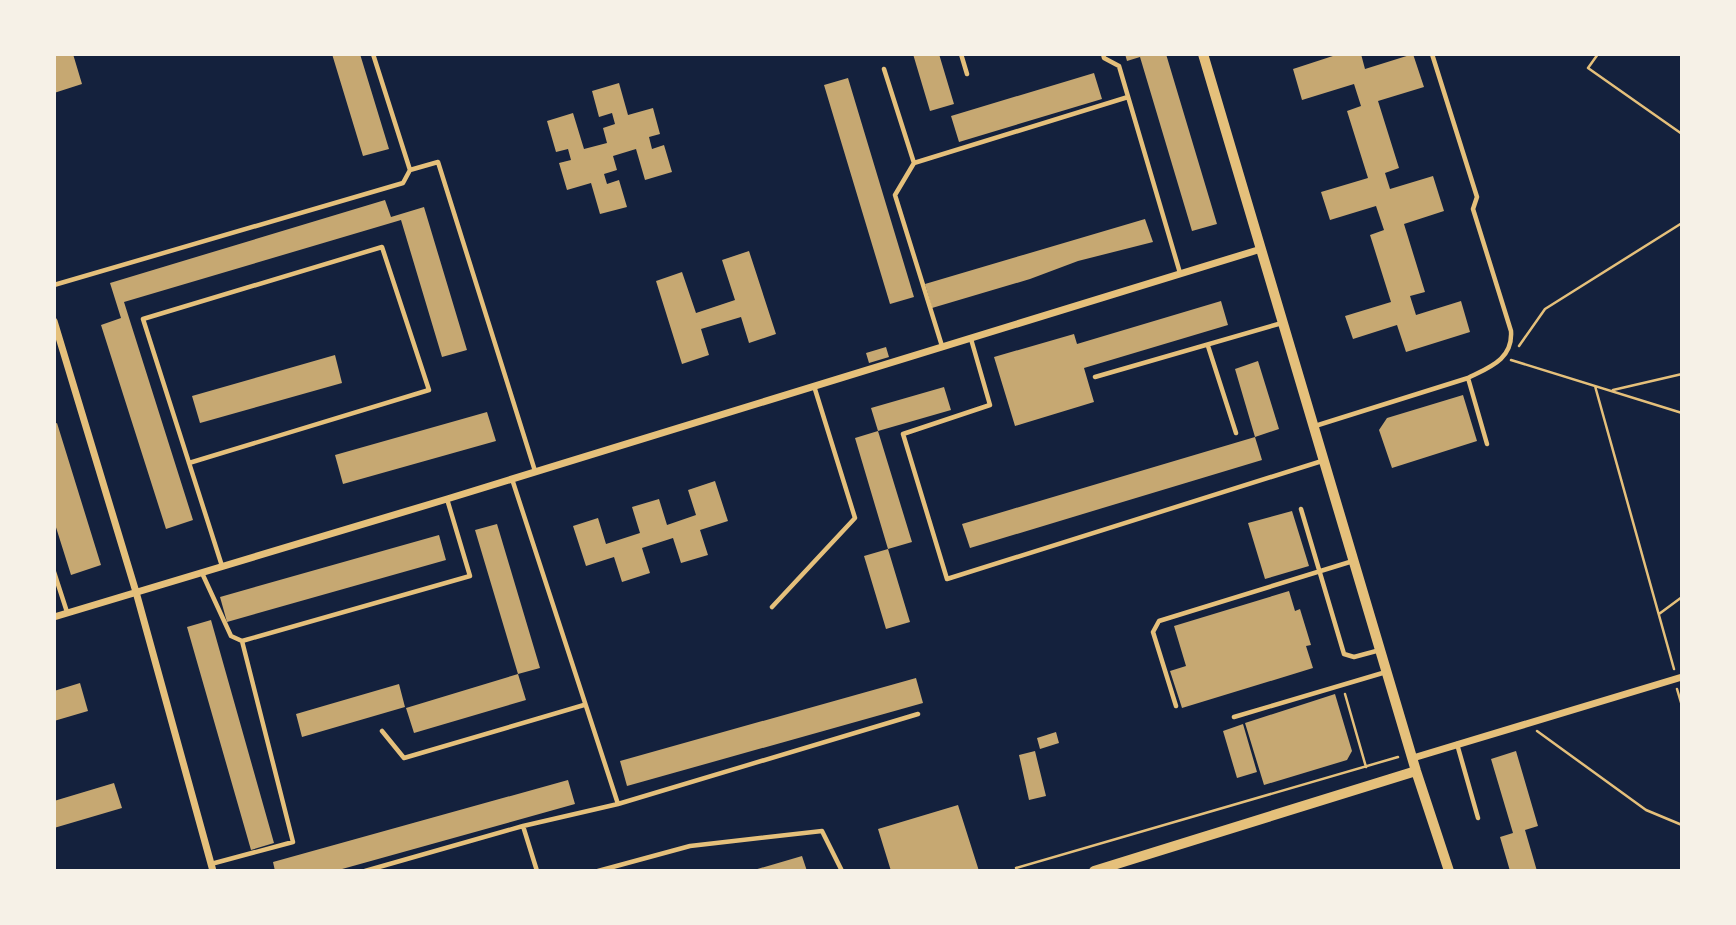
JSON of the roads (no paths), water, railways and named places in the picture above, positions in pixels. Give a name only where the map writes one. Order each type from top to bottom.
[{"type":"street","points":[[1203,54],[1448,871]]},
{"type":"street","points":[[54,617],[1261,249]]},
{"type":"street","points":[[54,321],[136,592],[212,867]]},
{"type":"street","points":[[1412,756],[1678,679]]},
{"type":"street","points":[[1094,871],[1416,771]]},
{"type":"lane","points":[[373,54],[410,170]]},
{"type":"lane","points":[[961,54],[967,74]]},
{"type":"lane","points":[[1103,54],[1104,58],[1119,66],[1181,274]]},
{"type":"lane","points":[[1314,426],[1468,378],[1493,366],[1512,345],[1511,331],[1474,209],[1477,197],[1432,54]]},
{"type":"lane","points":[[884,69],[914,163]]},
{"type":"lane","points":[[942,348],[895,195],[914,163],[1128,97]]},
{"type":"lane","points":[[54,285],[403,183],[410,170],[438,162],[535,471]]},
{"type":"lane","points":[[189,463],[429,390],[382,247],[143,319],[189,463],[222,566]]},
{"type":"lane","points":[[1095,377],[1283,323]]},
{"type":"lane","points":[[971,339],[990,405],[903,434],[947,579],[1324,460]]},
{"type":"lane","points":[[1208,346],[1236,433]]},
{"type":"lane","points":[[1468,378],[1487,444]]},
{"type":"lane","points":[[772,607],[855,518],[814,386]]},
{"type":"lane","points":[[512,479],[618,804]]},
{"type":"lane","points":[[201,572],[231,636],[242,640],[470,576],[447,499]]},
{"type":"lane","points":[[1301,509],[1344,654],[1354,657],[1381,650]]},
{"type":"lane","points":[[1175,706],[1153,632],[1159,621],[1354,561]]},
{"type":"lane","points":[[54,572],[67,613]]},
{"type":"lane","points":[[212,867],[293,842],[242,640]]},
{"type":"lane","points":[[1234,717],[1387,672]]},
{"type":"lane","points":[[382,731],[404,758],[584,705]]},
{"type":"lane","points":[[365,871],[523,826],[618,804],[918,714]]},
{"type":"lane","points":[[1457,744],[1478,818]]},
{"type":"lane","points":[[523,826],[537,871]]},
{"type":"lane","points":[[598,871],[690,846],[822,831],[842,871]]}]
